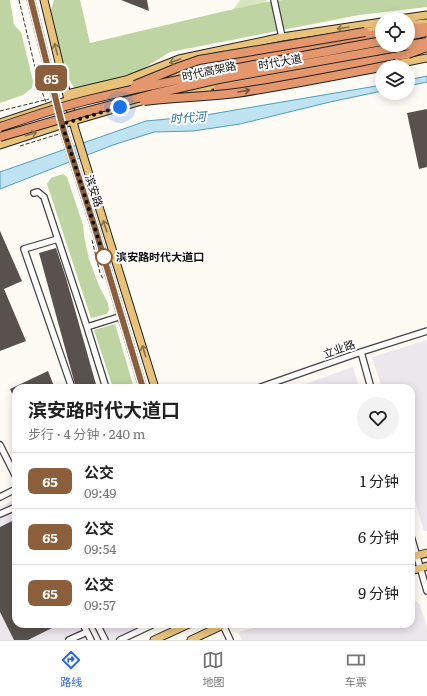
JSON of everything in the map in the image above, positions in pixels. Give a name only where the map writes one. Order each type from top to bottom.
[{"type":"highway","points":[[415,28],[427,28]]},
{"type":"highway","points":[[107,96],[198,60],[365,32]]},
{"type":"highway","points":[[415,35],[427,32]]},
{"type":"highway","points":[[219,64],[375,34]]},
{"type":"highway","name":"时代高架路","points":[[0,127],[107,96],[218,72],[375,42]]},
{"type":"highway","name":"时代高架路","points":[[0,137],[108,106],[219,79],[427,42]]},
{"type":"highway","points":[[218,89],[408,54],[427,47]]},
{"type":"highway","points":[[108,106],[159,99],[207,96],[238,92],[375,68]]},
{"type":"main road","name":"滨安路","points":[[31,0],[64,132],[142,384]]},
{"type":"main road","name":"滨安路","points":[[44,0],[80,146],[86,161],[154,384]]},
{"type":"main road","points":[[415,17],[427,15]]},
{"type":"main road","points":[[68,97],[134,77],[179,60],[282,37],[375,23]]},
{"type":"main road","points":[[415,24],[427,23]]},
{"type":"main road","points":[[415,31],[427,28]]},
{"type":"main road","points":[[365,32],[375,30]]},
{"type":"main road","name":"时代大道","points":[[0,123],[47,103],[68,97],[375,38]]},
{"type":"main road","name":"时代大道","points":[[0,145],[62,124],[165,94],[427,47]]},
{"type":"main road","points":[[415,60],[427,58]]},
{"type":"main road","points":[[189,74],[204,67],[219,64]]},
{"type":"main road","points":[[134,77],[169,78]]},
{"type":"main road","points":[[190,89],[218,89]]},
{"type":"main road","points":[[415,556],[427,553]]},
{"type":"main road","points":[[154,640],[180,628]]},
{"type":"main road","points":[[191,640],[215,628]]},
{"type":"street","points":[[274,0],[282,37]]},
{"type":"street","points":[[34,193],[38,192],[44,197],[105,384]]},
{"type":"street","points":[[58,239],[24,249],[71,384]]},
{"type":"street","points":[[87,326],[122,316]]},
{"type":"street","name":"立业路","points":[[269,384],[427,331]]},
{"type":"street","points":[[361,352],[370,384]]},
{"type":"street","points":[[0,445],[12,469]]},
{"type":"street","points":[[0,497],[12,491]]},
{"type":"street","points":[[0,514],[12,509]]},
{"type":"street","points":[[415,557],[423,567],[427,591]]},
{"type":"street","points":[[85,628],[91,640]]},
{"type":"street","points":[[99,628],[105,640]]},
{"type":"street","points":[[120,640],[146,628]]},
{"type":"street","points":[[225,628],[230,640]]},
{"type":"street","points":[[70,640],[87,632]]},
{"type":"street","points":[[134,634],[137,640]]},
{"type":"path","points":[[19,0],[39,84],[47,103]]},
{"type":"path","points":[[0,111],[57,100]]},
{"type":"path","points":[[14,147],[64,132]]},
{"type":"shaded area","points":[[427,340],[427,531],[424,531],[415,501],[415,384],[381,384],[372,357]]},
{"type":"shaded area","points":[[353,367],[358,384],[305,384]]},
{"type":"shaded area","points":[[12,501],[12,628],[87,628],[92,640],[0,640],[0,507]]},
{"type":"shaded area","points":[[415,601],[420,605],[427,628],[427,640],[242,640],[238,632],[253,628],[415,628]]},
{"type":"shaded area","points":[[93,628],[146,628],[124,640],[98,640]]},
{"type":"green space","points":[[0,0],[10,0],[14,25],[21,32],[33,81],[32,88],[23,95],[0,103]]},
{"type":"green space","points":[[54,0],[80,0],[90,43],[266,2],[283,0],[427,0],[427,7],[375,12],[170,52],[141,70],[76,91],[67,76],[50,13]]},
{"type":"green space","points":[[240,0],[266,0],[266,2],[233,10]]},
{"type":"green space","points":[[63,174],[67,177],[83,225],[89,259],[99,286],[108,303],[109,310],[107,314],[91,318],[47,184],[51,178]]},
{"type":"green space","points":[[115,324],[133,384],[112,384],[94,330]]},
{"type":"water","points":[[427,76],[427,82],[415,85],[415,79]]},
{"type":"water","name":"时代河","points":[[375,86],[375,92],[240,124],[193,131],[154,132],[113,145],[0,189],[0,172],[146,121],[200,116]]},
{"type":"building","points":[[121,0],[147,0],[149,11]]},
{"type":"building","points":[[427,109],[427,167],[419,169],[407,113]]},
{"type":"building","points":[[0,231],[22,281],[4,289],[26,341],[0,351]]},
{"type":"building","points":[[56,248],[96,384],[75,384],[39,253]]},
{"type":"building","points":[[48,371],[53,384],[21,384]]},
{"type":"building","points":[[12,521],[12,628],[52,628],[28,640],[14,640],[0,612],[0,527]]},
{"type":"bus line","name":"65","points":[[31,0],[64,132],[95,228],[142,384]]},
{"type":"place","name":"滨安路时代大道口","points":[[104,257]]},
{"type":"route","points":[[104,257],[62,124],[120,107]]}]
